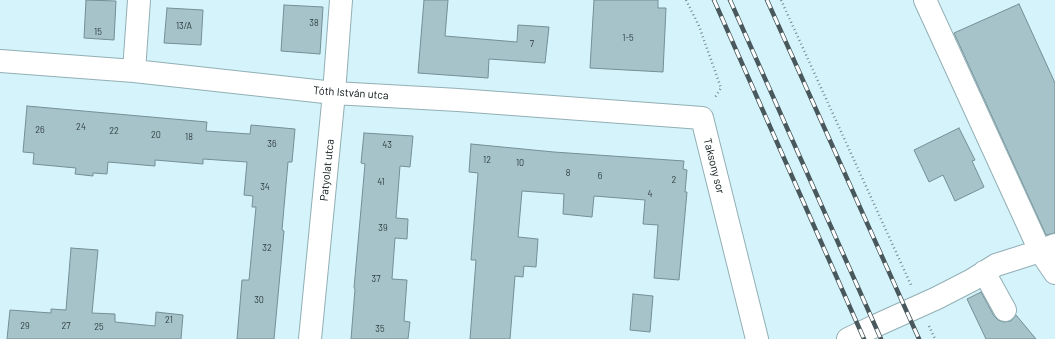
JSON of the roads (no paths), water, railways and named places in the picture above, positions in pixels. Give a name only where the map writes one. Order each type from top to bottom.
[{"type":"street","points":[[134,72],[139,0]]},
{"type":"street","name":"Patyolat utca","points":[[310,339],[334,93],[341,0]]},
{"type":"street","points":[[925,0],[1048,248],[1055,273]]},
{"type":"street","name":"Tóth István utca","points":[[0,61],[134,72],[334,93],[702,118]]},
{"type":"street","name":"Taksony sor","points":[[702,118],[757,339]]},
{"type":"street","points":[[848,339],[972,280],[996,265],[1048,248]]},
{"type":"street","points":[[984,272],[1005,310]]},
{"type":"railway","points":[[714,0],[864,339]]},
{"type":"railway","points":[[730,0],[881,339]]},
{"type":"railway","points":[[767,0],[919,339]]}]
